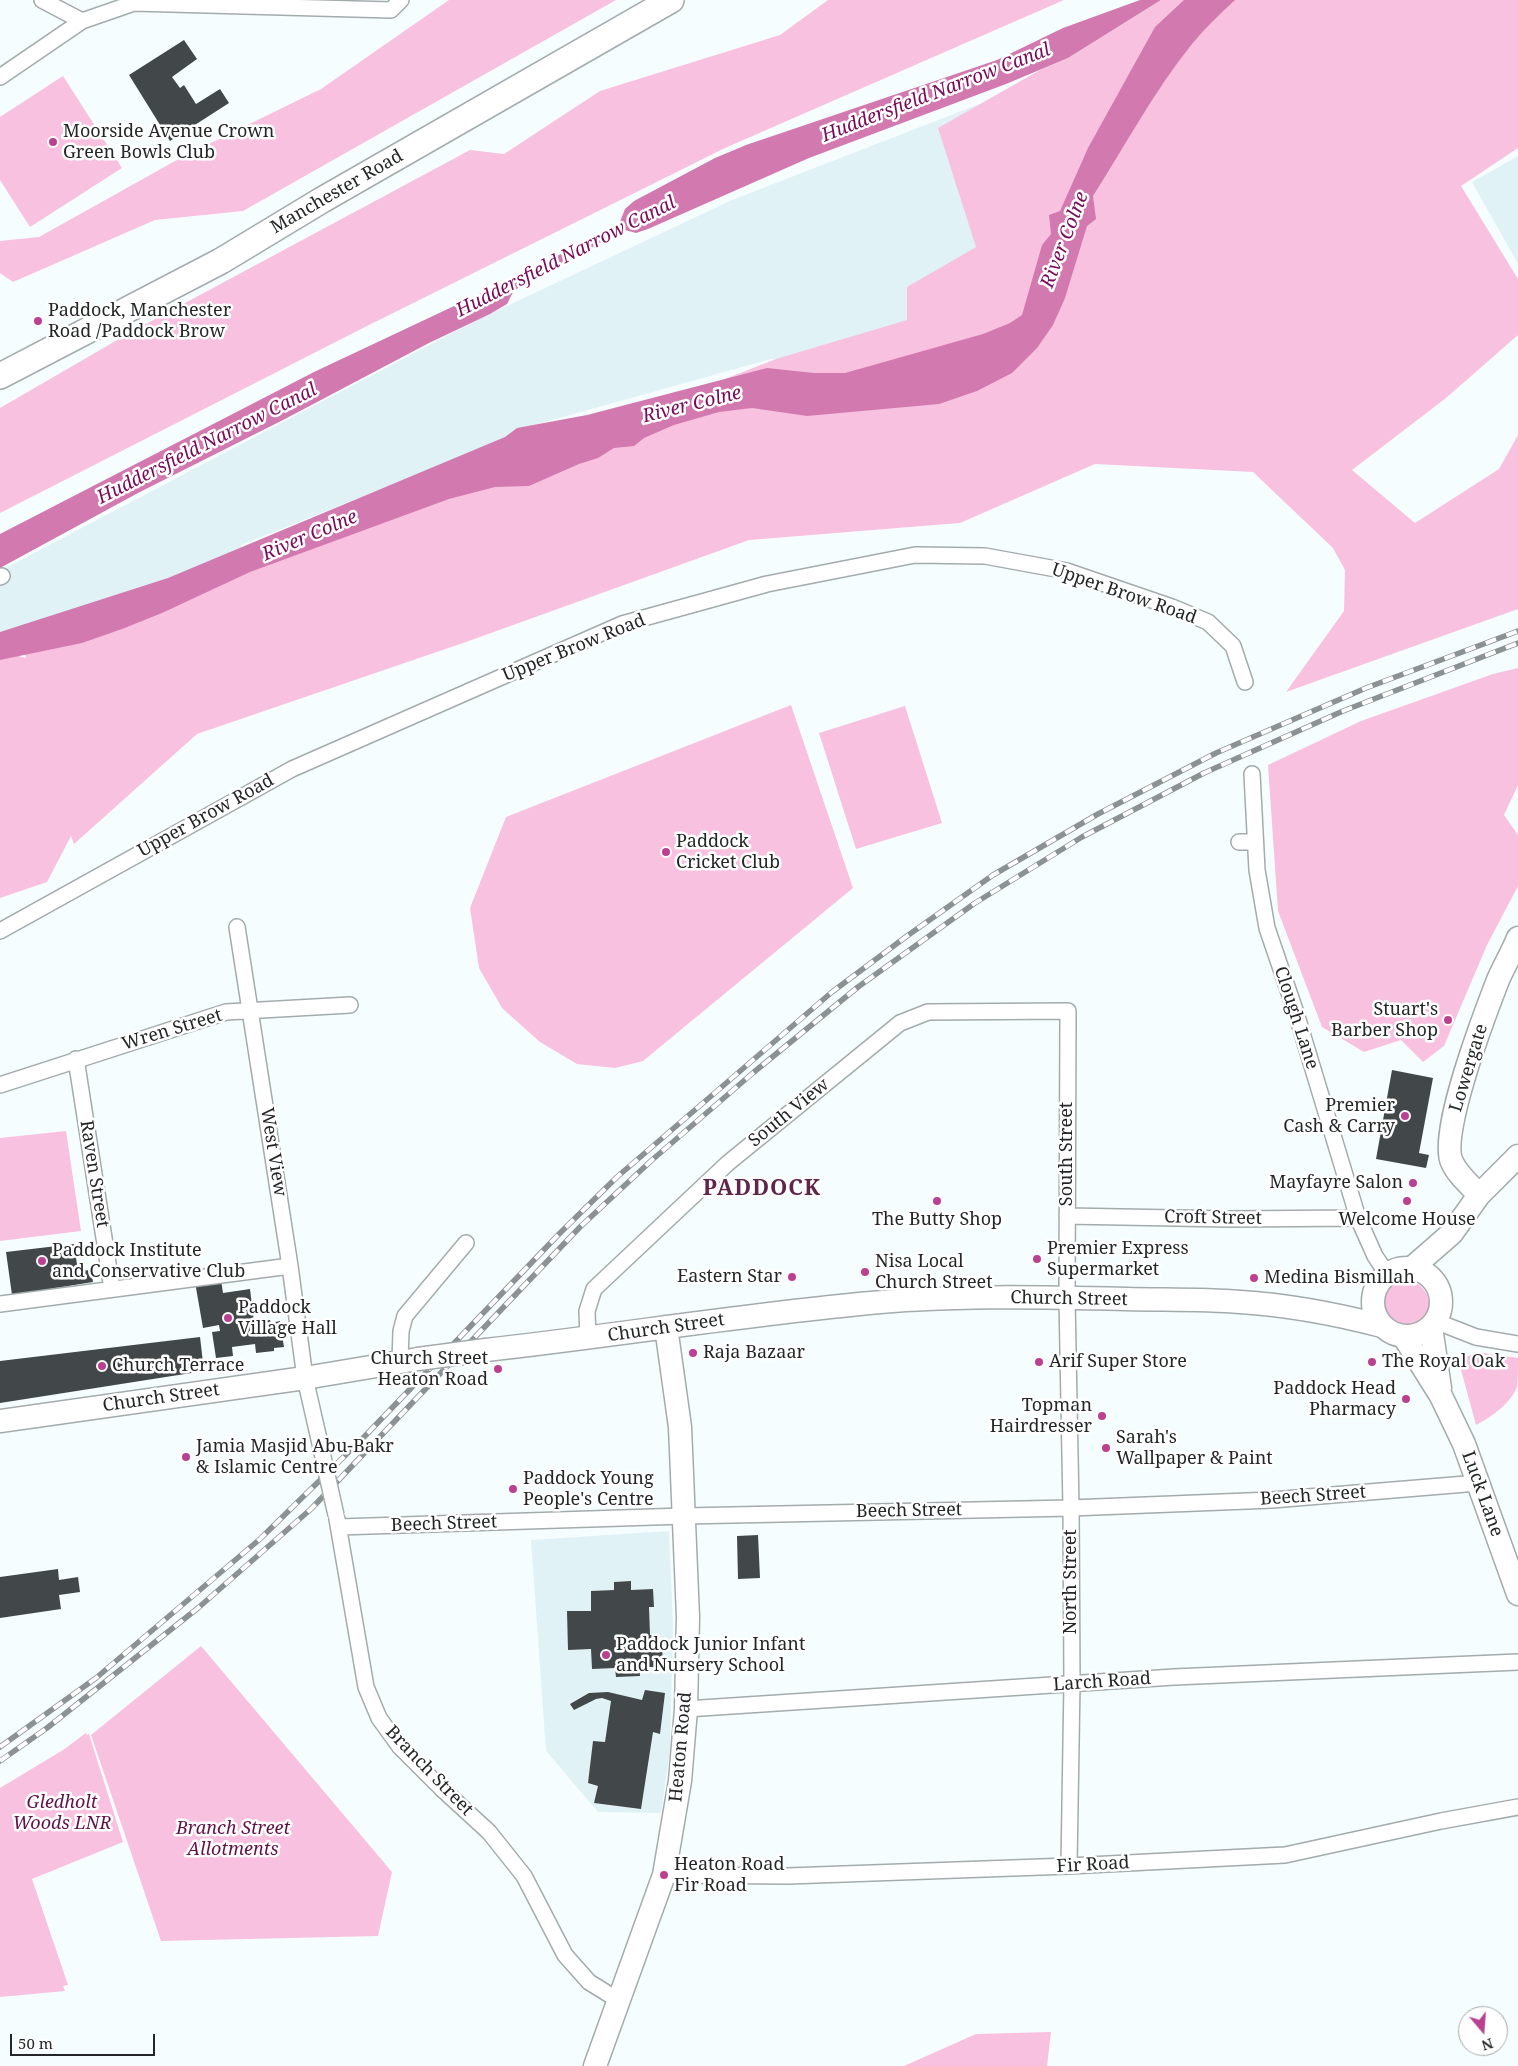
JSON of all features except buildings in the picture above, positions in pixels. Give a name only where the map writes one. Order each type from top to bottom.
[{"type":"main road","name":"Manchester Road","points":[[0,376],[221,261],[330,195],[671,0]]},
{"type":"street","points":[[42,0],[82,21]]},
{"type":"street","points":[[0,77],[82,21],[134,3],[391,10],[401,0]]},
{"type":"street","name":"Upper Brow Road","points":[[0,931],[292,769],[622,624],[767,584],[915,555],[985,556],[1067,571],[1172,607],[1208,622],[1233,646],[1245,682]]},
{"type":"street","name":"Clough Lane","points":[[1252,774],[1260,900],[1267,928],[1299,1020],[1358,1218],[1375,1256],[1386,1274]]},
{"type":"street","points":[[1238,842],[1255,842]]},
{"type":"street","name":"West View","points":[[237,927],[290,1266],[305,1378]]},
{"type":"street","name":"Lowergate","points":[[1479,1195],[1451,1162],[1450,1134],[1463,1083],[1485,1015],[1499,978],[1518,938]]},
{"type":"street","name":"Wren Street","points":[[0,1085],[226,1012],[350,1005]]},
{"type":"street","name":"South Street","points":[[1067,1298],[1068,1011]]},
{"type":"street","name":"South View","points":[[588,1338],[587,1310],[594,1289],[728,1163],[900,1023],[928,1012],[1068,1011]]},
{"type":"street","name":"Raven Street","points":[[76,1059],[112,1289]]},
{"type":"street","points":[[1433,1280],[1452,1233],[1479,1195],[1518,1156]]},
{"type":"street","name":"Croft Street","points":[[1067,1216],[1230,1219],[1358,1218]]},
{"type":"street","points":[[1412,1268],[1452,1233]]},
{"type":"street","points":[[409,1360],[401,1331],[405,1316],[466,1243]]},
{"type":"street","points":[[0,1304],[290,1266]]},
{"type":"street","points":[[1336,1314],[1373,1292],[1386,1274],[1403,1268],[1412,1268],[1424,1272],[1433,1280],[1441,1297],[1439,1315],[1424,1332],[1404,1337],[1392,1334],[1382,1326],[1374,1314],[1373,1292]]},
{"type":"street","name":"Church Street","points":[[0,1421],[305,1378],[409,1360],[588,1338],[666,1326],[860,1304],[944,1298],[1067,1298],[1240,1302],[1336,1314],[1382,1326]]},
{"type":"street","name":"North Street","points":[[1067,1298],[1072,1683],[1069,1866]]},
{"type":"street","points":[[1433,1324],[1476,1337],[1518,1344]]},
{"type":"street","name":"Luck Lane","points":[[1433,1324],[1441,1396]]},
{"type":"street","name":"Heaton Road","points":[[595,2066],[664,1875],[680,1781],[686,1709],[688,1617],[680,1427],[666,1326]]},
{"type":"street","name":"Luck Lane","points":[[1404,1337],[1441,1396],[1464,1444],[1518,1594]]},
{"type":"street","name":"Branch Street","points":[[305,1378],[337,1521],[366,1687],[379,1718],[400,1747],[489,1832],[524,1876],[565,1955],[589,1982],[618,2000]]},
{"type":"street","name":"Beech Street","points":[[337,1521],[1071,1508],[1272,1500],[1478,1483]]},
{"type":"street","name":"Larch Road","points":[[686,1709],[1072,1683],[1518,1662]]},
{"type":"street","name":"Fir Road","points":[[664,1875],[788,1876],[1069,1866],[1285,1855],[1441,1820],[1518,1807]]},
{"type":"shaded area","points":[[1130,71],[906,366],[771,359],[520,429],[513,436],[241,545],[240,555],[0,633],[0,571],[473,322],[732,200],[1044,79]]},
{"type":"shaded area","points":[[1518,156],[1518,264],[1472,182]]},
{"type":"shaded area","name":"Paddock Junior Infant and Nursery School","points":[[669,1531],[673,1625],[670,1750],[661,1813],[598,1812],[546,1751],[531,1540]]},
{"type":"green space","points":[[449,0],[616,0],[243,211],[155,220],[13,282],[0,273],[0,241],[39,237],[184,156],[321,89]]},
{"type":"green space","points":[[828,0],[1064,0],[725,148],[365,327],[0,513],[0,408],[131,332],[470,150],[504,154],[600,91],[780,35]]},
{"type":"green space","points":[[1161,0],[1518,0],[1518,148],[1461,186],[1518,279],[1518,335],[1446,398],[1352,470],[1415,523],[1499,469],[1518,435],[1518,609],[1286,692],[1344,611],[1345,570],[1333,548],[1253,472],[1095,464],[960,523],[749,540],[466,642],[197,734],[74,844],[71,836],[47,882],[0,898],[0,651],[26,658],[24,650],[390,510],[776,359],[907,320],[907,287],[976,247],[938,128],[1040,70],[1068,58]]},
{"type":"green space","name":"Moorside Avenue Crown Green Bowls Club","points":[[63,76],[122,168],[30,227],[0,180],[0,117]]},
{"type":"green space","points":[[1518,668],[1518,785],[1504,815],[1518,835],[1518,886],[1487,945],[1444,1046],[1423,1062],[1401,1040],[1364,1052],[1322,1027],[1278,911],[1268,765],[1361,721],[1493,674]]},
{"type":"green space","name":"Paddock Cricket Club","points":[[791,705],[853,888],[643,1061],[615,1068],[577,1064],[540,1042],[502,1008],[479,968],[470,908],[506,817]]},
{"type":"green space","points":[[905,706],[942,823],[856,849],[819,733]]},
{"type":"green space","points":[[66,1131],[81,1231],[0,1241],[0,1138]]},
{"type":"green space","points":[[1406,1281],[1419,1285],[1425,1291],[1429,1304],[1425,1317],[1419,1323],[1406,1327],[1393,1323],[1387,1317],[1383,1304],[1387,1291],[1393,1285]]},
{"type":"green space","points":[[1477,1352],[1518,1358],[1518,1369],[1517,1387],[1510,1399],[1495,1414],[1476,1425],[1460,1366],[1464,1358]]},
{"type":"green space","name":"Branch Street Allotments","points":[[201,1646],[392,1872],[378,1936],[161,1941],[91,1735]]},
{"type":"green space","name":"Gledholt Woods LNR","points":[[86,1733],[87,1735],[89,1734],[123,1842],[32,1879],[68,1985],[63,1986],[65,1991],[0,1997],[0,1788],[63,1750]]},
{"type":"green space","points":[[1051,2032],[1047,2066],[904,2066],[976,2034]]},
{"type":"water","name":"Huddersfield Narrow Canal","points":[[1140,0],[1161,0],[1068,58],[1006,84],[809,158],[648,229],[636,233],[625,230],[527,281],[513,292],[507,304],[490,314],[429,343],[283,420],[138,493],[0,568],[0,534],[314,372],[522,274],[619,224],[625,209],[634,201],[715,158],[746,145],[997,60],[1063,28]]},
{"type":"water","name":"River Colne","points":[[1184,0],[1235,0],[1202,32],[1178,62],[1152,100],[1093,196],[1096,219],[1087,226],[1065,298],[1053,325],[1037,348],[1012,373],[977,391],[939,404],[807,416],[752,408],[719,412],[674,425],[644,438],[634,446],[614,448],[598,458],[579,464],[529,486],[495,487],[449,499],[250,572],[162,613],[82,643],[0,660],[0,632],[168,578],[505,437],[517,428],[587,415],[767,368],[814,373],[845,373],[983,334],[1010,323],[1022,315],[1042,245],[1051,234],[1049,215],[1060,211],[1088,148],[1155,27]]},
{"type":"railway","points":[[0,1747],[96,1678],[260,1539],[365,1436],[560,1233],[617,1177],[832,992],[907,936],[993,875],[1098,814],[1216,753],[1366,688],[1518,631]]},
{"type":"railway","points":[[0,1761],[47,1728],[198,1608],[311,1509],[580,1227],[652,1160],[754,1072],[858,987],[975,903],[1082,837],[1204,773],[1343,711],[1518,643]]},
{"type":"place","name":"Moorside Avenue Crown Green Bowls Club","points":[[53,142]]},
{"type":"place","name":"Paddock, Manchester Road /Paddock Brow","points":[[38,321]]},
{"type":"place","name":"Paddock Cricket Club","points":[[666,852]]},
{"type":"place","name":"Stuart's Barber Shop","points":[[1448,1020]]},
{"type":"place","name":"Premier Cash & Carry","points":[[1405,1116]]},
{"type":"place","name":"Mayfayre Salon","points":[[1413,1183]]},
{"type":"place","name":"The Butty Shop","points":[[937,1201]]},
{"type":"place","name":"Welcome House","points":[[1407,1201]]},
{"type":"place","name":"Premier Express Supermarket","points":[[1037,1259]]},
{"type":"place","name":"Paddock Institute and Conservative Club","points":[[42,1261]]},
{"type":"place","name":"Nisa Local Church Street","points":[[865,1272]]},
{"type":"place","name":"Eastern Star","points":[[792,1277]]},
{"type":"place","name":"Medina Bismillah","points":[[1254,1278]]},
{"type":"place","name":"Paddock Village Hall","points":[[228,1318]]},
{"type":"place","name":"Raja Bazaar","points":[[693,1353]]},
{"type":"place","name":"Arif Super Store","points":[[1039,1362]]},
{"type":"place","name":"The Royal Oak","points":[[1372,1362]]},
{"type":"place","name":"Church Terrace","points":[[102,1366]]},
{"type":"place","name":"Church Street Heaton Road","points":[[498,1369]]},
{"type":"place","name":"Paddock Head Pharmacy","points":[[1406,1399]]},
{"type":"place","name":"Topman Hairdresser","points":[[1102,1416]]},
{"type":"place","name":"Sarah's Wallpaper & Paint","points":[[1106,1448]]},
{"type":"place","name":"Jamia Masjid Abu-Bakr & Islamic Centre","points":[[186,1457]]},
{"type":"place","name":"Paddock Young People's Centre","points":[[513,1489]]},
{"type":"place","name":"Paddock Junior Infant and Nursery School","points":[[606,1655]]},
{"type":"place","name":"Heaton Road Fir Road","points":[[664,1875]]},
{"type":"district","name":"PADDOCK","points":[[762,1189]]}]
